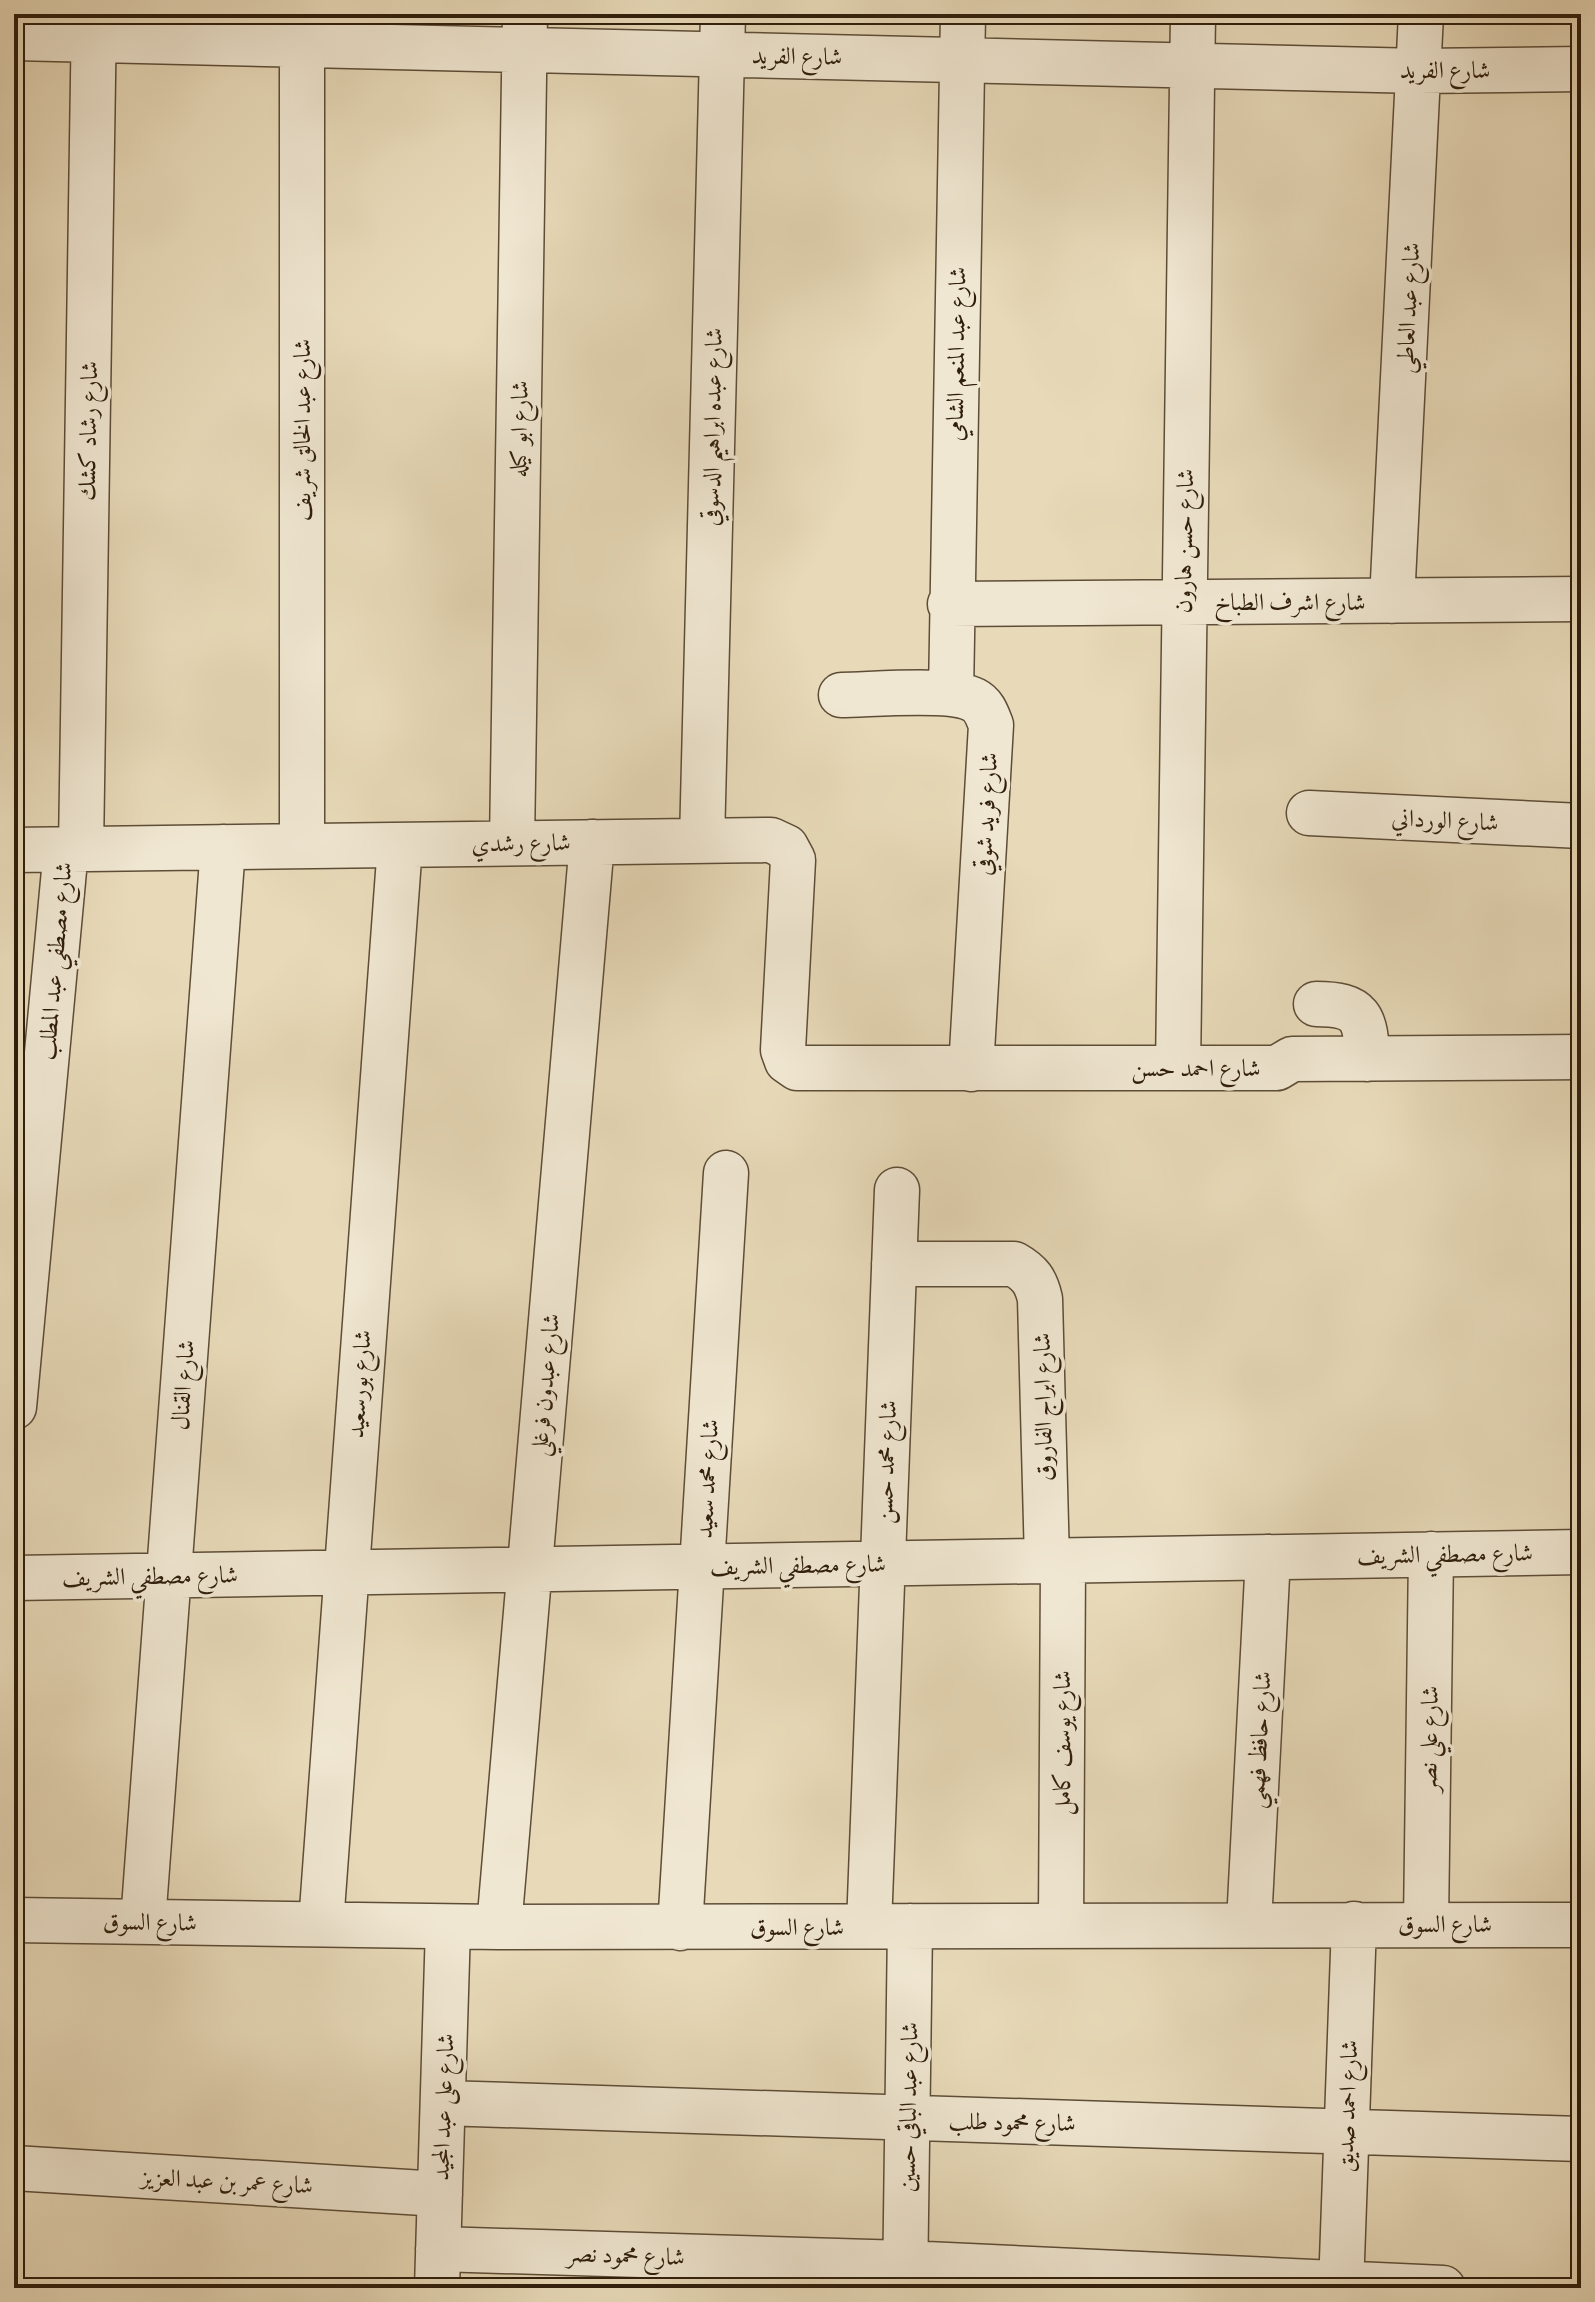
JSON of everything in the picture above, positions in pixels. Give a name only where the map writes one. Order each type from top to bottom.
[{"type":"street","name":"شارع عبد المنعم الشامي","points":[[951,694],[950,604],[963,14]]},
{"type":"street","name":"شارع حسن هارون","points":[[1178,1068],[1193,14]]},
{"type":"street","name":"شارع عبد العاطي","points":[[1392,601],[1421,14]]},
{"type":"street","name":"شارع الفريد","points":[[14,38],[94,27],[722,34],[962,60],[1420,71],[1581,69]]},
{"type":"street","name":"شارع رشاد كشك","points":[[74,849],[94,27]]},
{"type":"street","name":"شارع عبد الخالق شريف","points":[[302,29],[302,846]]},
{"type":"street","name":"شارع ابو كيله","points":[[512,843],[525,32]]},
{"type":"street","name":"شارع عبده ابراهيم الدسوقي","points":[[702,841],[722,34]]},
{"type":"street","name":"شارع اشرف الطباخ","points":[[950,604],[1581,599]]},
{"type":"street","name":"شارع فريد شوقي","points":[[841,695],[951,694],[972,698],[981,705],[991,725],[971,1069]]},
{"type":"street","name":"شارع الورداني","points":[[1309,813],[1581,826]]},
{"type":"street","name":"شارع رشدي","points":[[14,850],[771,840],[790,853],[793,860],[783,1050],[787,1061],[808,1069]]},
{"type":"street","name":"شارع عبدون فرغلي","points":[[499,1927],[592,842]]},
{"type":"street","name":"شارع بورسعيد","points":[[321,1924],[400,845]]},
{"type":"street","name":"شارع القنال","points":[[143,1922],[223,847]]},
{"type":"street","name":"شارع مصطفي عبد المطلب","points":[[14,1407],[74,849]]},
{"type":"street","points":[[1316,1004],[1351,1008],[1362,1019],[1367,1059]]},
{"type":"street","name":"شارع احمد حسن","points":[[808,1069],[1277,1068],[1292,1059],[1581,1057]]},
{"type":"street","name":"شارع محمد سعيد","points":[[680,1928],[726,1173]]},
{"type":"street","name":"شارع محمد حسن","points":[[889,1926],[882,1564],[897,1190]]},
{"type":"street","name":"شارع ابراج الفاروق","points":[[894,1264],[1014,1264],[1027,1271],[1037,1284],[1055,1561]]},
{"type":"street","name":"شارع مصطفي الشريف","points":[[14,1578],[1581,1552]]},
{"type":"street","name":"شارع علي نصر","points":[[1426,1923],[1431,1554]]},
{"type":"street","name":"شارع حافظ فهمي","points":[[1249,1923],[1268,1557]]},
{"type":"street","name":"شارع يوسف كامل","points":[[1055,1561],[1061,1924]]},
{"type":"street","name":"شارع السوق","points":[[14,1920],[680,1928],[1249,1923],[1581,1925]]},
{"type":"street","name":"شارع احمد صديق","points":[[1341,2286],[1354,1924]]},
{"type":"street","name":"شارع عبد الباقي حسين","points":[[889,1926],[907,2119],[905,2276]]},
{"type":"street","name":"شارع على عبد المجيد","points":[[438,2268],[448,1927]]},
{"type":"street","name":"شارع محمود طلب","points":[[443,2103],[1581,2139]]},
{"type":"street","name":"شارع عمر بن عبد العزيز","points":[[14,2168],[440,2194]]},
{"type":"street","name":"شارع محمود نصر","points":[[438,2268],[1443,2288]]}]
